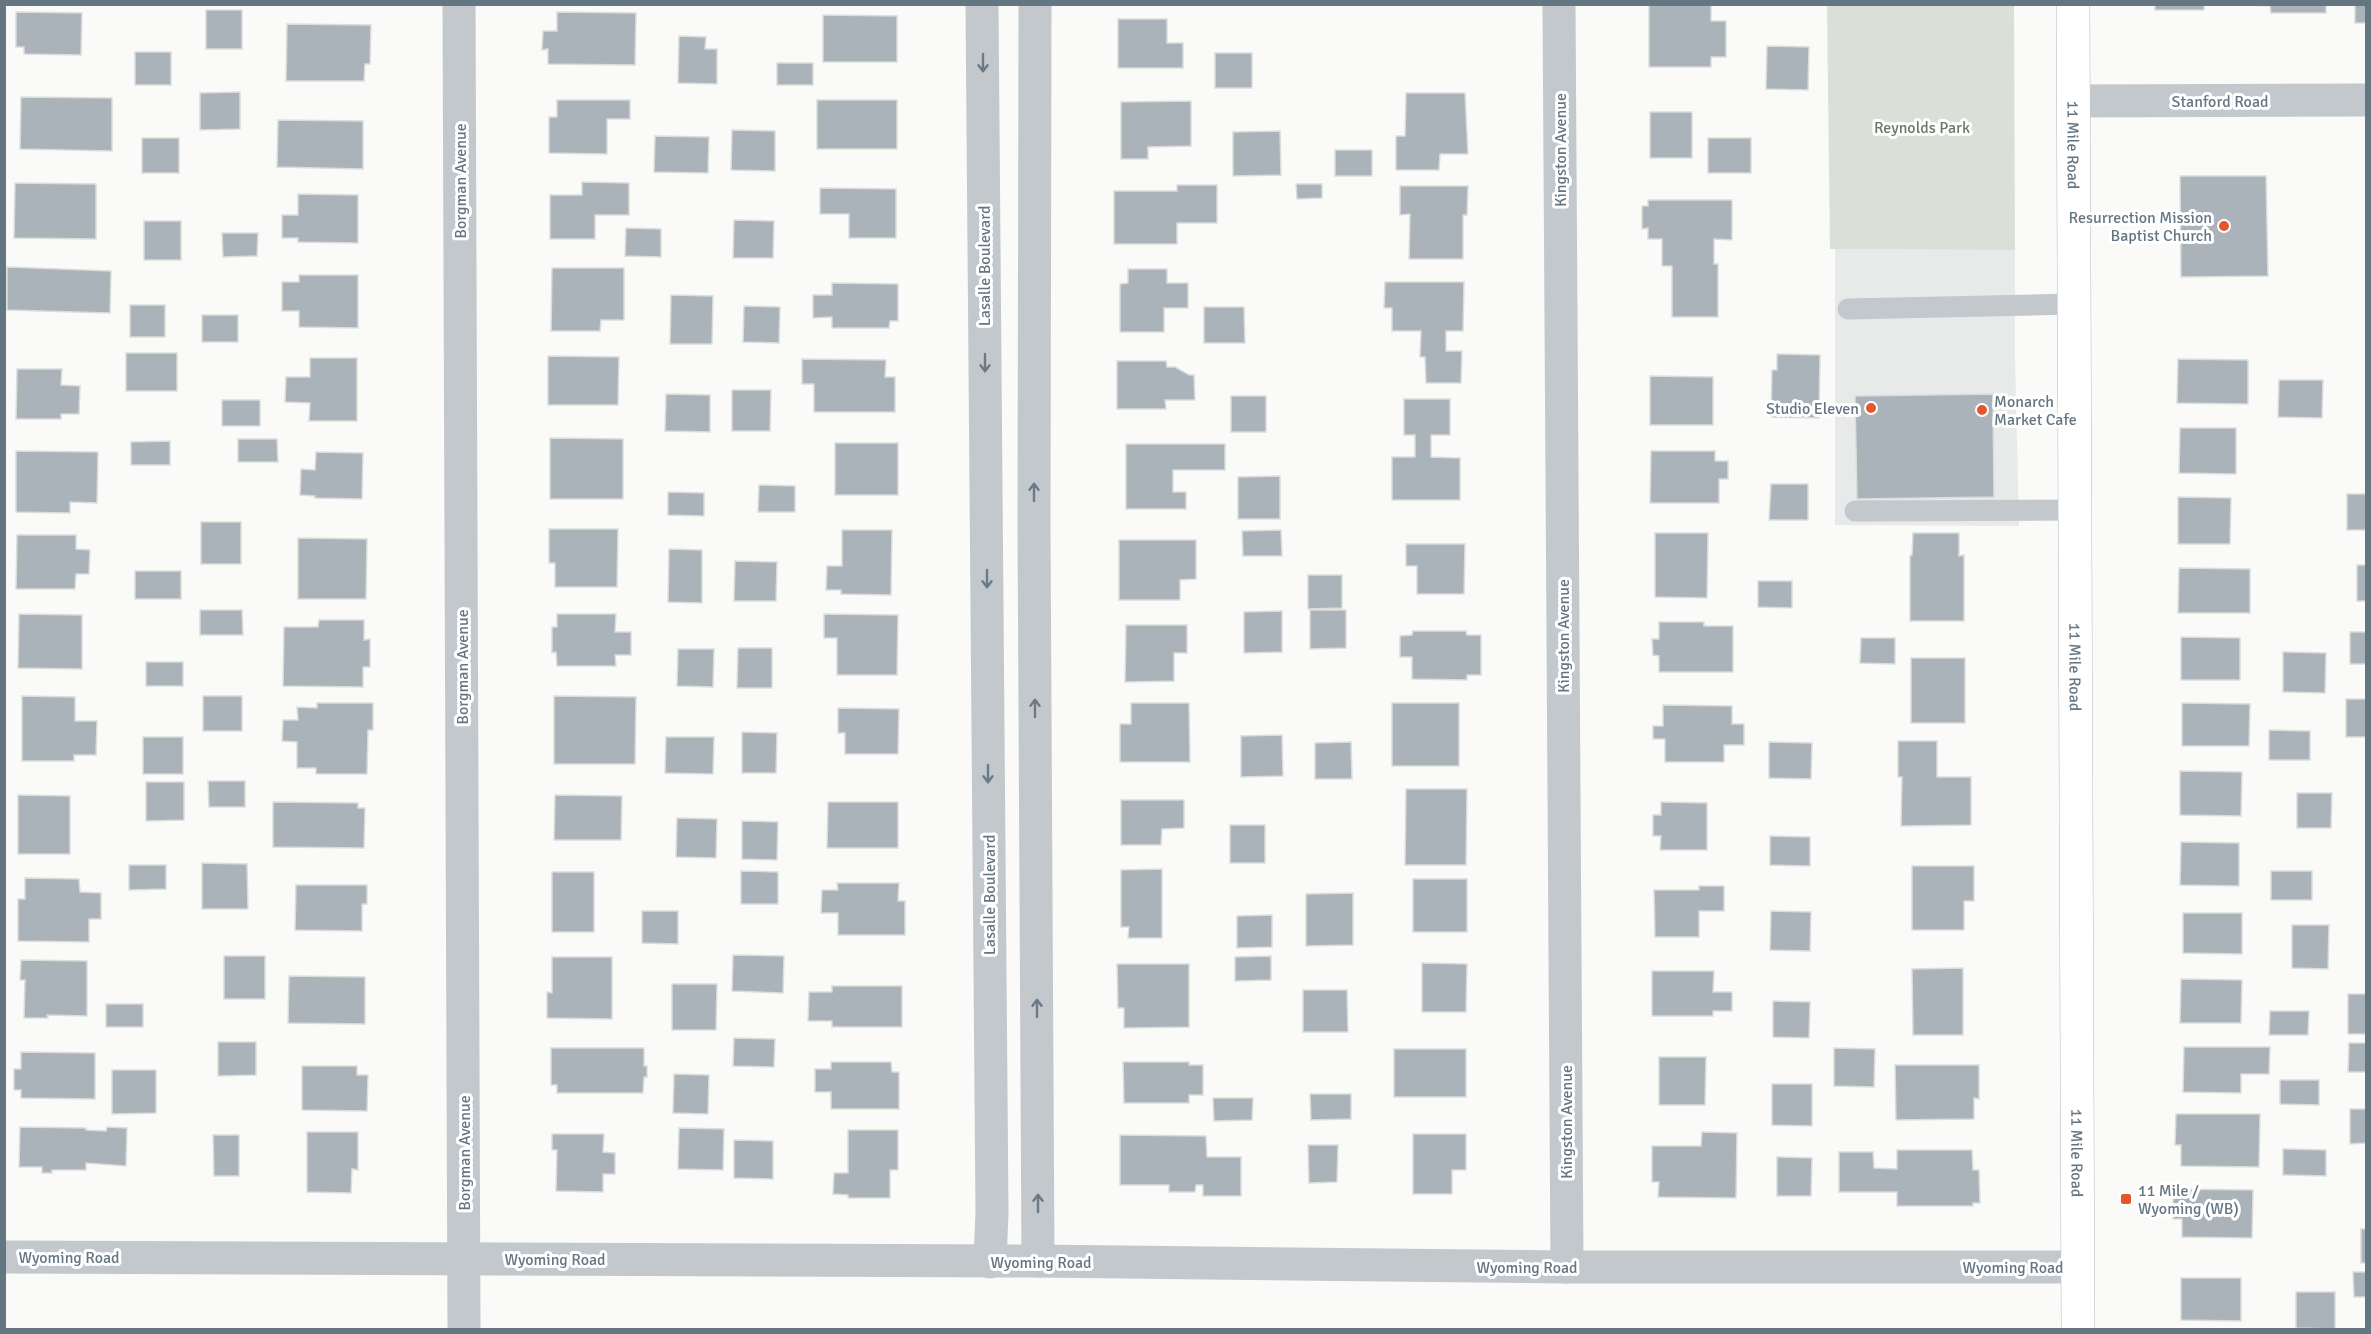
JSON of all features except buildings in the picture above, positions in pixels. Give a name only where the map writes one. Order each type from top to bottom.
[{"type":"main road","name":"11 Mile Road","points":[[2073,4],[2078,1329]]},
{"type":"street","name":"Borgman Avenue","points":[[459,4],[464,1329]]},
{"type":"street","name":"Lasalle Boulevard","points":[[982,4],[992,1200],[990,1262]]},
{"type":"street","points":[[1035,4],[1034,528],[1038,1261]]},
{"type":"street","name":"Kingston Avenue","points":[[1559,4],[1567,1268]]},
{"type":"street","name":"Stanford Road","points":[[2073,101],[2367,100]]},
{"type":"street","points":[[987,528],[1034,528]]},
{"type":"street","name":"Wyoming Road","points":[[4,1257],[1038,1261],[1567,1268],[2078,1267]]},
{"type":"lane","points":[[1848,309],[2074,304]]},
{"type":"lane","points":[[1855,511],[2075,510]]},
{"type":"shaded area","points":[[1835,249],[2015,250],[2019,526],[1835,525]]},
{"type":"green space","name":"Reynolds Park","points":[[1827,5],[2014,5],[2015,250],[1830,249]]},
{"type":"place","name":"Resurrection Mission Baptist Church","points":[[2224,226]]},
{"type":"place","name":"Studio Eleven","points":[[1871,408]]},
{"type":"place","name":"Monarch Market Cafe","points":[[1982,410]]},
{"type":"place","name":"11 Mile / Wyoming (WB)","points":[[2126,1199]]}]
